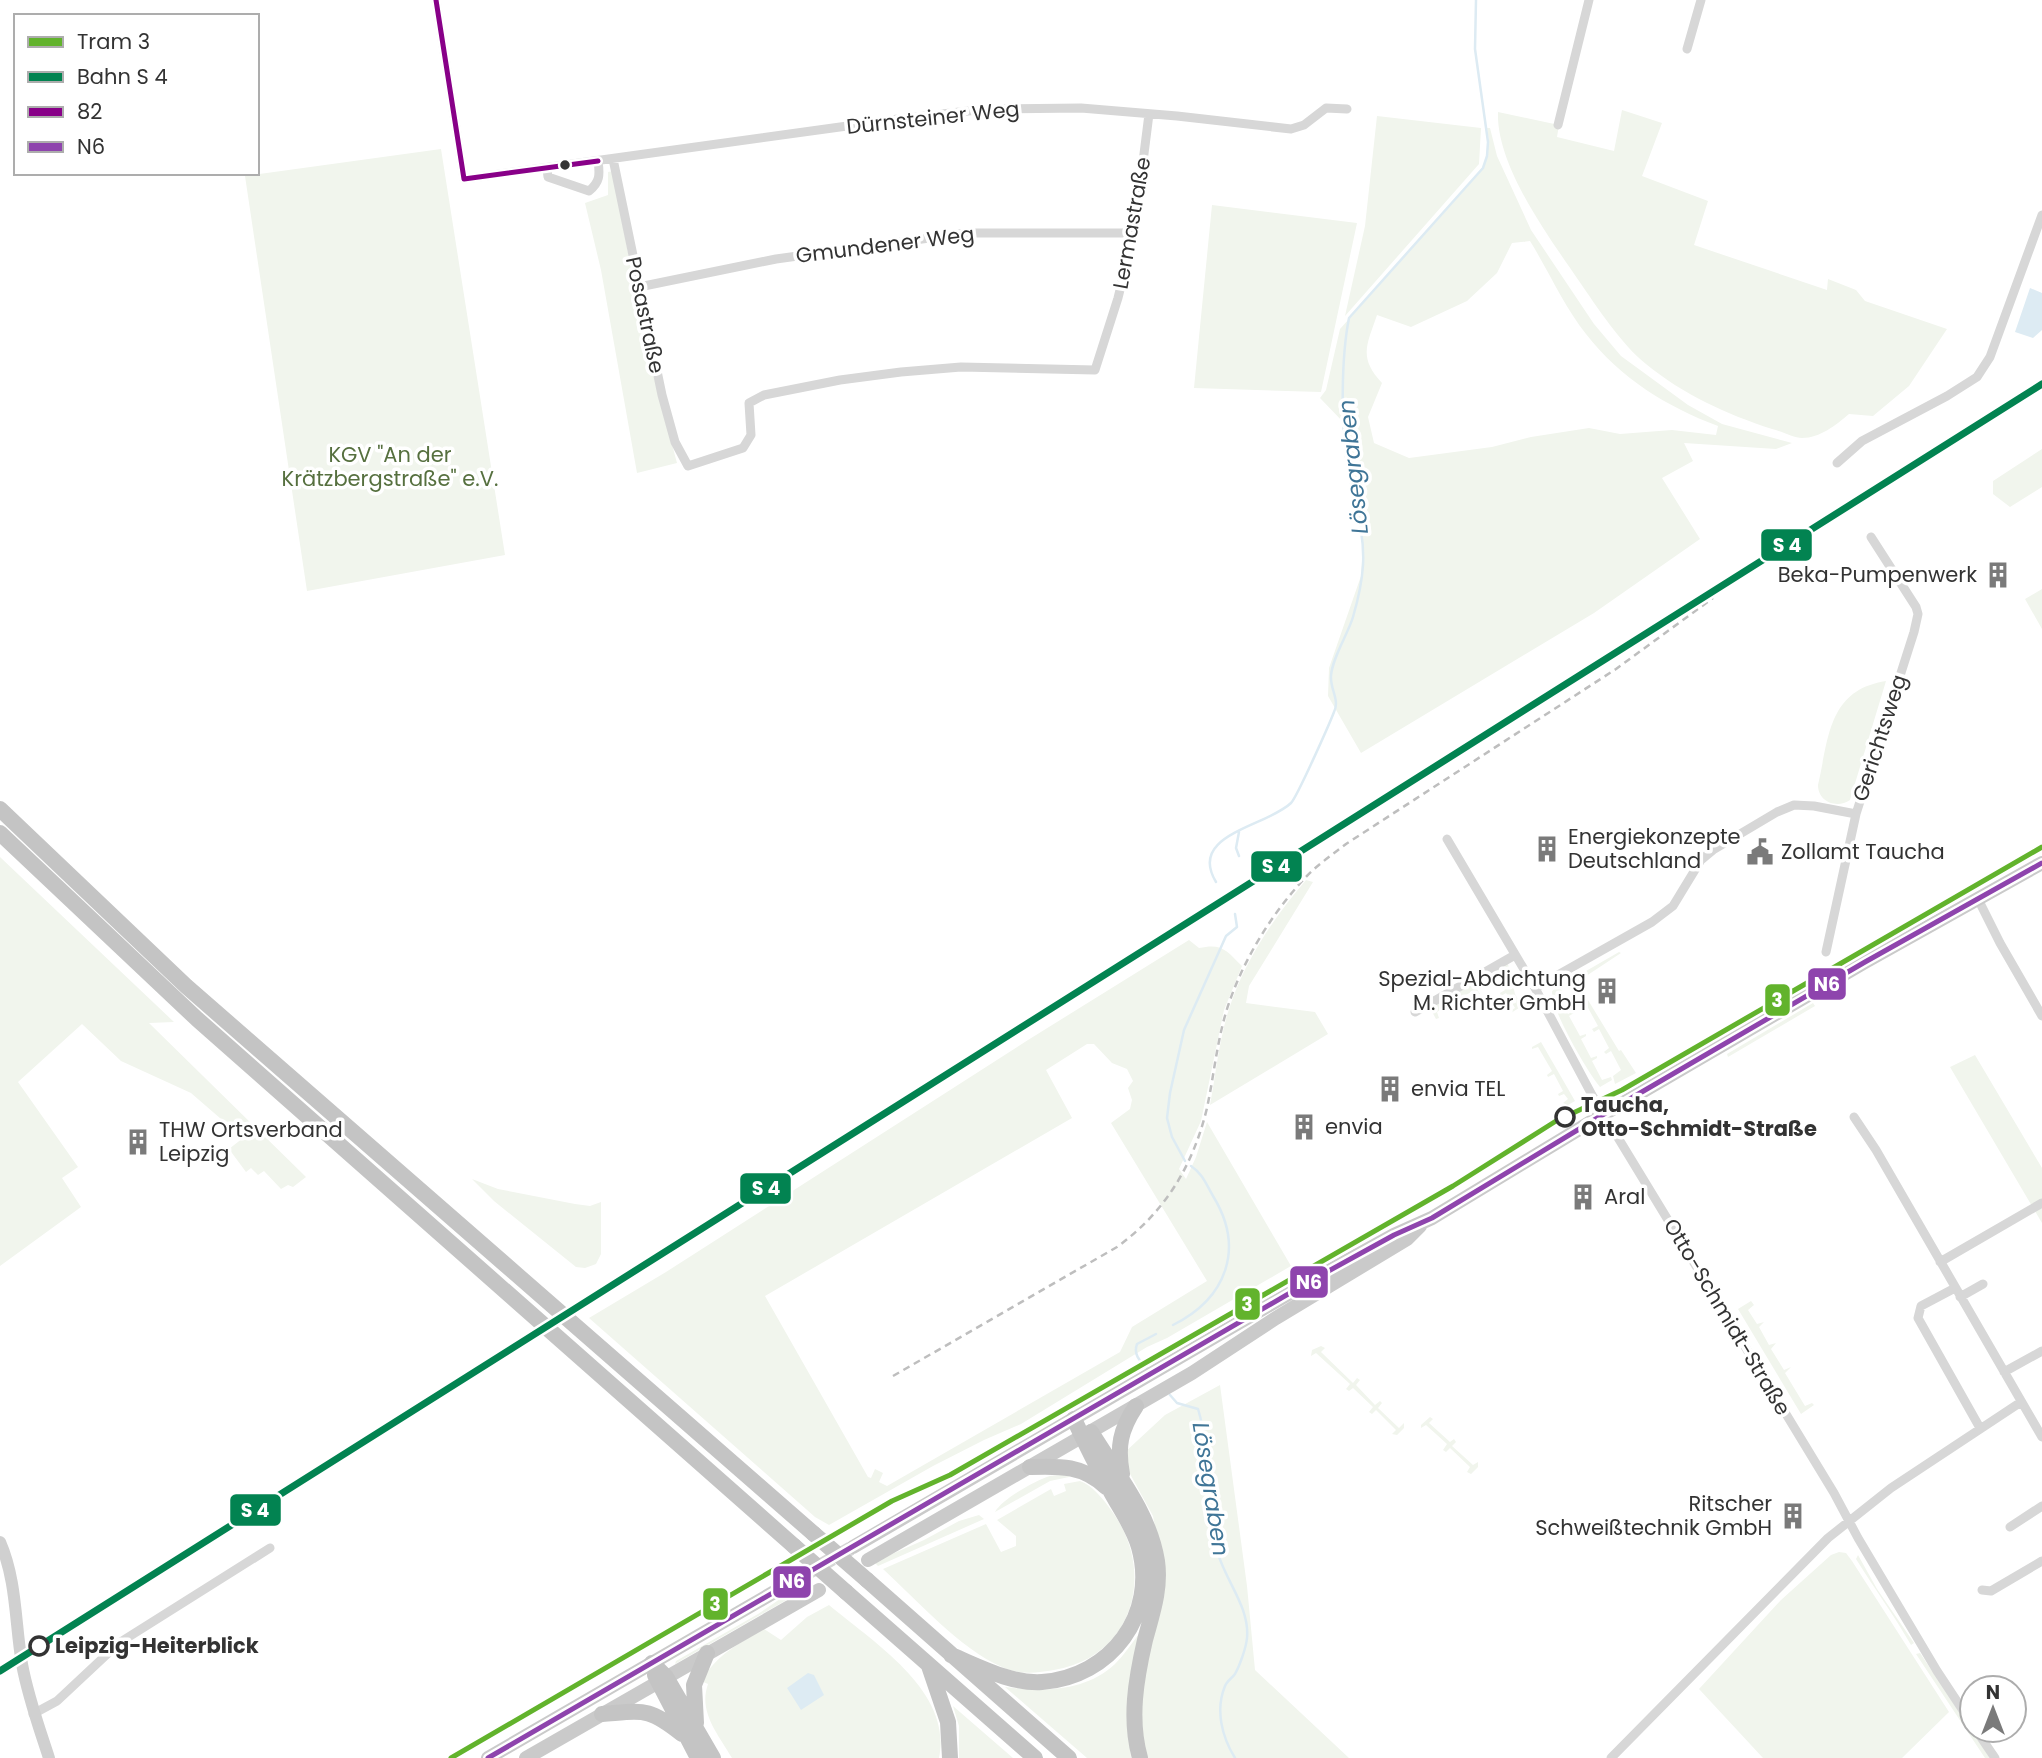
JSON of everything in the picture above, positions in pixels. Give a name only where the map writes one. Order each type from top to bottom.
[{"type":"highway","points":[[0,809],[186,986],[1069,1758]]},
{"type":"highway","points":[[0,833],[197,1019],[1035,1758]]},
{"type":"highway","points":[[1123,1480],[1119,1441],[1126,1420],[1136,1406]]},
{"type":"highway","points":[[1077,1417],[1123,1480],[1148,1529],[1157,1563],[1158,1586],[1154,1612],[1143,1651],[1134,1708],[1139,1758]]},
{"type":"highway","points":[[951,1655],[1007,1677],[1041,1682],[1085,1671],[1104,1660],[1120,1644],[1141,1601],[1144,1586],[1143,1565],[1132,1529],[1110,1491],[1087,1434]]},
{"type":"highway","points":[[1030,1467],[1079,1468],[1093,1475],[1110,1491]]},
{"type":"highway","points":[[698,1758],[692,1733],[694,1689],[707,1653]]},
{"type":"highway","points":[[652,1662],[692,1733],[713,1758]]},
{"type":"highway","points":[[928,1663],[948,1722],[950,1758]]},
{"type":"highway","points":[[602,1714],[648,1712],[692,1733]]},
{"type":"main road","points":[[853,1547],[1394,1234],[1424,1223],[1604,1114],[2042,863]]},
{"type":"main road","points":[[869,1560],[1209,1363],[1276,1318],[1407,1239],[1424,1223]]},
{"type":"main road","points":[[488,1758],[802,1576]]},
{"type":"main road","points":[[526,1758],[819,1590]]},
{"type":"street","name":"Dürnsteiner Weg","points":[[436,0],[464,179],[986,109],[1081,108],[1291,129],[1304,125],[1326,108],[1347,109]]},
{"type":"street","points":[[1558,125],[1568,100],[1589,0]]},
{"type":"street","points":[[1687,49],[1701,0]]},
{"type":"street","name":"Lermastraße","points":[[688,466],[743,448],[751,435],[749,402],[764,395],[840,380],[961,367],[1095,370],[1118,299],[1134,233],[1149,114]]},
{"type":"street","name":"Posastraße","points":[[613,159],[667,417],[674,442],[688,466]]},
{"type":"street","points":[[547,169],[548,177],[589,191],[598,184],[598,162]]},
{"type":"street","points":[[1838,463],[1862,441],[1978,377],[1990,357],[2042,215]]},
{"type":"street","name":"Gmundener Weg","points":[[639,287],[776,259],[965,233],[1134,233]]},
{"type":"street","name":"Gerichtsweg","points":[[1826,952],[1856,814],[1918,614],[1871,537]]},
{"type":"street","points":[[1535,988],[1652,922],[1673,906],[1701,860],[1777,812],[1794,805],[1856,814]]},
{"type":"street","name":"Otto-Schmidt-Straße","points":[[1447,839],[1535,988],[1582,1078],[1958,1703]]},
{"type":"street","points":[[1978,899],[2042,1016]]},
{"type":"street","points":[[1415,1012],[1515,955]]},
{"type":"street","points":[[1854,1117],[2042,1437]]},
{"type":"street","points":[[1940,1262],[2042,1203]]},
{"type":"street","points":[[1980,1428],[1918,1318],[1921,1306],[1983,1284]]},
{"type":"street","points":[[2004,1372],[2042,1351]]},
{"type":"street","points":[[1611,1758],[1828,1538],[1891,1488],[2021,1402]]},
{"type":"street","points":[[2010,1528],[2042,1506]]},
{"type":"street","points":[[0,1542],[11,1579],[22,1664],[40,1758]]},
{"type":"street","points":[[33,1714],[57,1701],[119,1643],[270,1548]]},
{"type":"street","points":[[1982,1590],[1991,1591],[2042,1561]]},
{"type":"street","points":[[33,1714],[49,1758]]},
{"type":"green space","points":[[1622,110],[1662,123],[1642,176],[1708,201],[1694,245],[1827,290],[1828,279],[1856,290],[1865,301],[1947,329],[1909,386],[1873,416],[1849,414],[1821,433],[1799,438],[1738,417],[1706,402],[1660,375],[1637,356],[1602,313],[1553,244],[1526,200],[1506,155],[1498,112],[1559,125],[1557,137],[1614,151]]},
{"type":"green space","points":[[1377,116],[1481,128],[1479,164],[1345,316],[1365,226]]},
{"type":"green space","points":[[1487,128],[1490,128],[1497,156],[1531,230],[1594,324],[1621,356],[1688,405],[1722,424],[1792,443],[1776,449],[1684,443],[1693,461],[1662,478],[1700,539],[1594,613],[1361,753],[1328,696],[1329,668],[1361,576],[1363,546],[1347,460],[1345,424],[1320,398],[1326,390],[1340,329],[1484,168],[1489,141]],"holes":[[[1530,241],[1571,313],[1599,350],[1629,377],[1663,400],[1718,426],[1716,435],[1672,430],[1620,434],[1589,428],[1531,437],[1492,447],[1409,458],[1374,443],[1368,417],[1382,383],[1370,366],[1367,350],[1377,315],[1411,327],[1467,301],[1497,273],[1512,243]]]},
{"type":"green space","name":"KGV \"An der Krätzbergstraße\" e.V.","points":[[441,149],[505,555],[307,591],[245,176]]},
{"type":"green space","points":[[613,171],[644,340],[677,463],[637,473],[601,270],[585,203],[608,195],[608,172]]},
{"type":"green space","points":[[1212,205],[1357,223],[1321,392],[1194,388]]},
{"type":"green space","points":[[2042,449],[2042,487],[2010,507],[1993,494],[1993,481]]},
{"type":"green space","points":[[2042,589],[2042,629],[2025,599]]},
{"type":"green space","points":[[1886,681],[1850,800],[1840,804],[1829,802],[1821,796],[1818,785],[1834,719],[1852,694],[1867,686]]},
{"type":"green space","points":[[0,857],[174,1022],[149,1023],[306,1177],[293,1187],[288,1185],[281,1189],[264,1171],[258,1175],[251,1168],[246,1172],[229,1149],[243,1138],[191,1093],[121,1061],[82,1024],[18,1082],[78,1167],[62,1178],[81,1207],[0,1266]]},
{"type":"green space","points":[[1306,880],[1313,882],[1249,986],[1246,1003],[1315,1012],[1328,1034],[1210,1105],[1223,1033],[1235,991],[1261,941]]},
{"type":"green space","points":[[1189,940],[1199,948],[1213,946],[1227,952],[1242,966],[1224,1010],[1201,1121],[1179,1169],[1186,1179],[1207,1122],[1291,1266],[1147,1347],[1021,1424],[933,1466],[829,1525],[815,1517],[589,1318],[666,1272]],"holes":[[[1087,1044],[1094,1044],[1112,1063],[1127,1069],[1133,1081],[1128,1088],[1132,1100],[1130,1109],[1111,1123],[1207,1281],[1132,1327],[1120,1352],[887,1486],[879,1482],[883,1473],[875,1469],[871,1478],[868,1477],[765,1296],[1072,1118],[1046,1070]]]},
{"type":"green space","points":[[1621,953],[1577,982],[1619,1051],[1621,1050],[1636,1073],[1615,1084],[1613,1076],[1621,1070],[1611,1051],[1606,1054],[1604,1052],[1609,1048],[1599,1029],[1594,1032],[1592,1029],[1598,1026],[1587,1006],[1581,1009],[1580,1006],[1586,1003],[1574,983],[1569,986],[1567,982]]},
{"type":"green space","points":[[1508,964],[1515,994],[1522,1006],[1511,1013],[1515,1008],[1506,993],[1501,996],[1500,993],[1505,990],[1496,975],[1491,977],[1491,971]]},
{"type":"green space","points":[[1472,982],[1480,994],[1476,996],[1473,991],[1457,1000],[1459,1006],[1456,1008],[1453,1002],[1437,1012],[1439,1018],[1436,1019],[1430,1008]]},
{"type":"green space","points":[[1559,986],[1562,991],[1557,994],[1568,1014],[1574,1011],[1569,1016],[1580,1036],[1586,1034],[1581,1039],[1591,1058],[1597,1056],[1592,1061],[1602,1080],[1611,1077],[1612,1080],[1600,1087],[1579,1055],[1557,1012],[1552,991]]},
{"type":"green space","points":[[1813,1003],[1815,1006],[1728,1057],[1727,1054]]},
{"type":"green space","points":[[1541,1042],[1575,1101],[1568,1105],[1563,1103],[1568,1099],[1564,1094],[1558,1094],[1563,1091],[1554,1074],[1548,1077],[1552,1071],[1538,1047],[1532,1049]]},
{"type":"green space","points":[[1975,1055],[2042,1168],[2042,1223],[1950,1067]]},
{"type":"green space","points":[[472,1179],[498,1189],[575,1204],[590,1206],[601,1202],[601,1254],[596,1264],[585,1268],[576,1267],[494,1201]]},
{"type":"green space","points":[[1751,1301],[1754,1305],[1748,1310],[1757,1324],[1764,1322],[1759,1327],[1769,1345],[1776,1343],[1771,1349],[1784,1370],[1791,1367],[1785,1373],[1805,1406],[1812,1403],[1814,1405],[1801,1414],[1738,1309]]},
{"type":"green space","points":[[1321,1346],[1325,1348],[1321,1352],[1353,1383],[1357,1378],[1360,1380],[1356,1385],[1375,1405],[1380,1401],[1382,1403],[1378,1408],[1399,1428],[1404,1423],[1404,1428],[1397,1435],[1392,1434],[1396,1430],[1376,1410],[1372,1414],[1369,1412],[1373,1407],[1353,1388],[1349,1391],[1346,1389],[1350,1384],[1316,1353],[1311,1356],[1312,1350]]},
{"type":"green space","points":[[1220,1385],[1247,1586],[1255,1670],[1349,1758],[1146,1758],[1140,1729],[1144,1674],[1160,1611],[1157,1537],[1153,1516],[1129,1472],[1124,1453],[1165,1415]]},
{"type":"green space","points":[[1430,1417],[1433,1419],[1429,1423],[1450,1442],[1454,1439],[1456,1442],[1452,1446],[1473,1465],[1478,1462],[1478,1467],[1471,1474],[1467,1472],[1470,1467],[1450,1448],[1446,1452],[1443,1450],[1447,1444],[1426,1425],[1421,1428]]},
{"type":"green space","points":[[1073,1474],[1050,1481],[995,1512],[1012,1496],[1036,1481],[1050,1476]]},
{"type":"green space","points":[[1080,1481],[1101,1497],[1125,1534],[1133,1559],[1134,1584],[1130,1608],[1119,1630],[1103,1648],[1081,1662],[1035,1672],[1002,1667],[955,1637],[883,1569],[986,1524],[1001,1552],[1016,1546],[1016,1536],[997,1520],[1051,1489],[1054,1496],[1066,1491],[1064,1484]]},
{"type":"green space","points":[[979,1515],[984,1519],[878,1566],[874,1562],[959,1521]]},
{"type":"green space","points":[[1846,1553],[1852,1561],[1949,1712],[1902,1758],[1763,1758],[1699,1689],[1781,1600],[1831,1555]]},
{"type":"green space","points":[[1858,1555],[1877,1589],[1914,1643],[1911,1645],[1856,1559]]},
{"type":"green space","points":[[805,1582],[809,1587],[675,1664],[676,1661],[758,1614]]},
{"type":"green space","points":[[829,1605],[887,1652],[922,1690],[934,1711],[940,1734],[939,1758],[732,1758],[711,1722],[706,1704],[708,1684],[701,1681],[721,1657],[744,1640],[764,1629],[781,1640],[807,1617]]},
{"type":"green space","points":[[1139,1634],[1129,1696],[1131,1758],[1087,1758],[1005,1687],[1063,1688],[1090,1680],[1115,1664]]},
{"type":"green space","points":[[1920,1653],[1958,1710],[1958,1717],[1916,1654]]},
{"type":"green space","points":[[953,1706],[1013,1758],[959,1758],[959,1726]]},
{"type":"green space","points":[[1976,1744],[1981,1744],[1990,1758],[1985,1758]]},
{"type":"shaded area","points":[[2030,288],[2042,293],[2042,330],[2033,338],[2015,332]]},
{"type":"shaded area","points":[[808,1673],[814,1675],[824,1695],[801,1710],[787,1688]]},
{"type":"waterway","name":"Lösegraben","points":[[1216,882],[1210,866],[1212,853],[1220,842],[1291,803],[1336,708],[1331,681],[1332,669],[1353,617],[1363,565],[1360,527],[1347,466],[1344,431],[1343,372],[1349,318],[1483,168],[1488,142],[1475,49],[1476,0]]},
{"type":"waterway","points":[[1239,832],[1236,848],[1239,856]]},
{"type":"waterway","name":"Lösegraben","points":[[1185,1161],[1172,1137],[1167,1118],[1170,1093],[1184,1030],[1226,936],[1237,927],[1235,914]]},
{"type":"waterway","name":"Lösegraben","points":[[1173,1325],[1207,1301],[1218,1286],[1229,1253],[1223,1215],[1199,1172],[1191,1166]]},
{"type":"waterway","name":"Lösegraben","points":[[1148,1369],[1138,1358],[1136,1348],[1137,1344],[1156,1334]]},
{"type":"waterway","name":"Lösegraben","points":[[1170,1395],[1177,1403],[1198,1409],[1205,1443],[1216,1547],[1247,1626],[1242,1656],[1235,1674],[1225,1686],[1220,1714],[1223,1732],[1235,1758]]},
{"type":"tunnel","points":[[802,1576],[853,1547]]},
{"type":"railway","points":[[893,1376],[1117,1247],[1163,1203],[1185,1168],[1201,1129],[1218,1046],[1233,991],[1249,956],[1269,923],[1310,873],[1346,844],[1616,669],[1713,598]]},
{"type":"tram line","name":"3","points":[[451,1758],[892,1501],[950,1475],[1453,1186],[1556,1121],[1622,1090],[2042,847]]},
{"type":"transit line","name":"82","points":[[436,0],[464,179]]},
{"type":"transit line","name":"82","points":[[464,179],[598,161]]},
{"type":"transit line","points":[[0,1671],[2042,384]]},
{"type":"transit line","name":"N6","points":[[488,1758],[1314,1279],[1394,1235],[1432,1218],[1865,962],[2042,863]]},
{"type":"place","name":"Beka-Pumpenwerk","points":[[1998,575]]},
{"type":"place","name":"Energiekonzepte Deutschland","points":[[1547,849]]},
{"type":"place","name":"Zollamt Taucha","points":[[1760,852]]},
{"type":"place","name":"Spezial-Abdichtung M. Richter GmbH","points":[[1607,991]]},
{"type":"place","name":"envia TEL","points":[[1390,1089]]},
{"type":"place","name":"Taucha, Otto-Schmidt-Straße","points":[[1565,1117]]},
{"type":"place","name":"envia","points":[[1304,1127]]},
{"type":"place","name":"THW Ortsverband Leipzig","points":[[138,1142]]},
{"type":"place","name":"Aral","points":[[1583,1197]]},
{"type":"place","name":"Ritscher Schweißtechnik GmbH","points":[[1793,1516]]},
{"type":"place","name":"Leipzig-Heiterblick","points":[[39,1646]]}]
